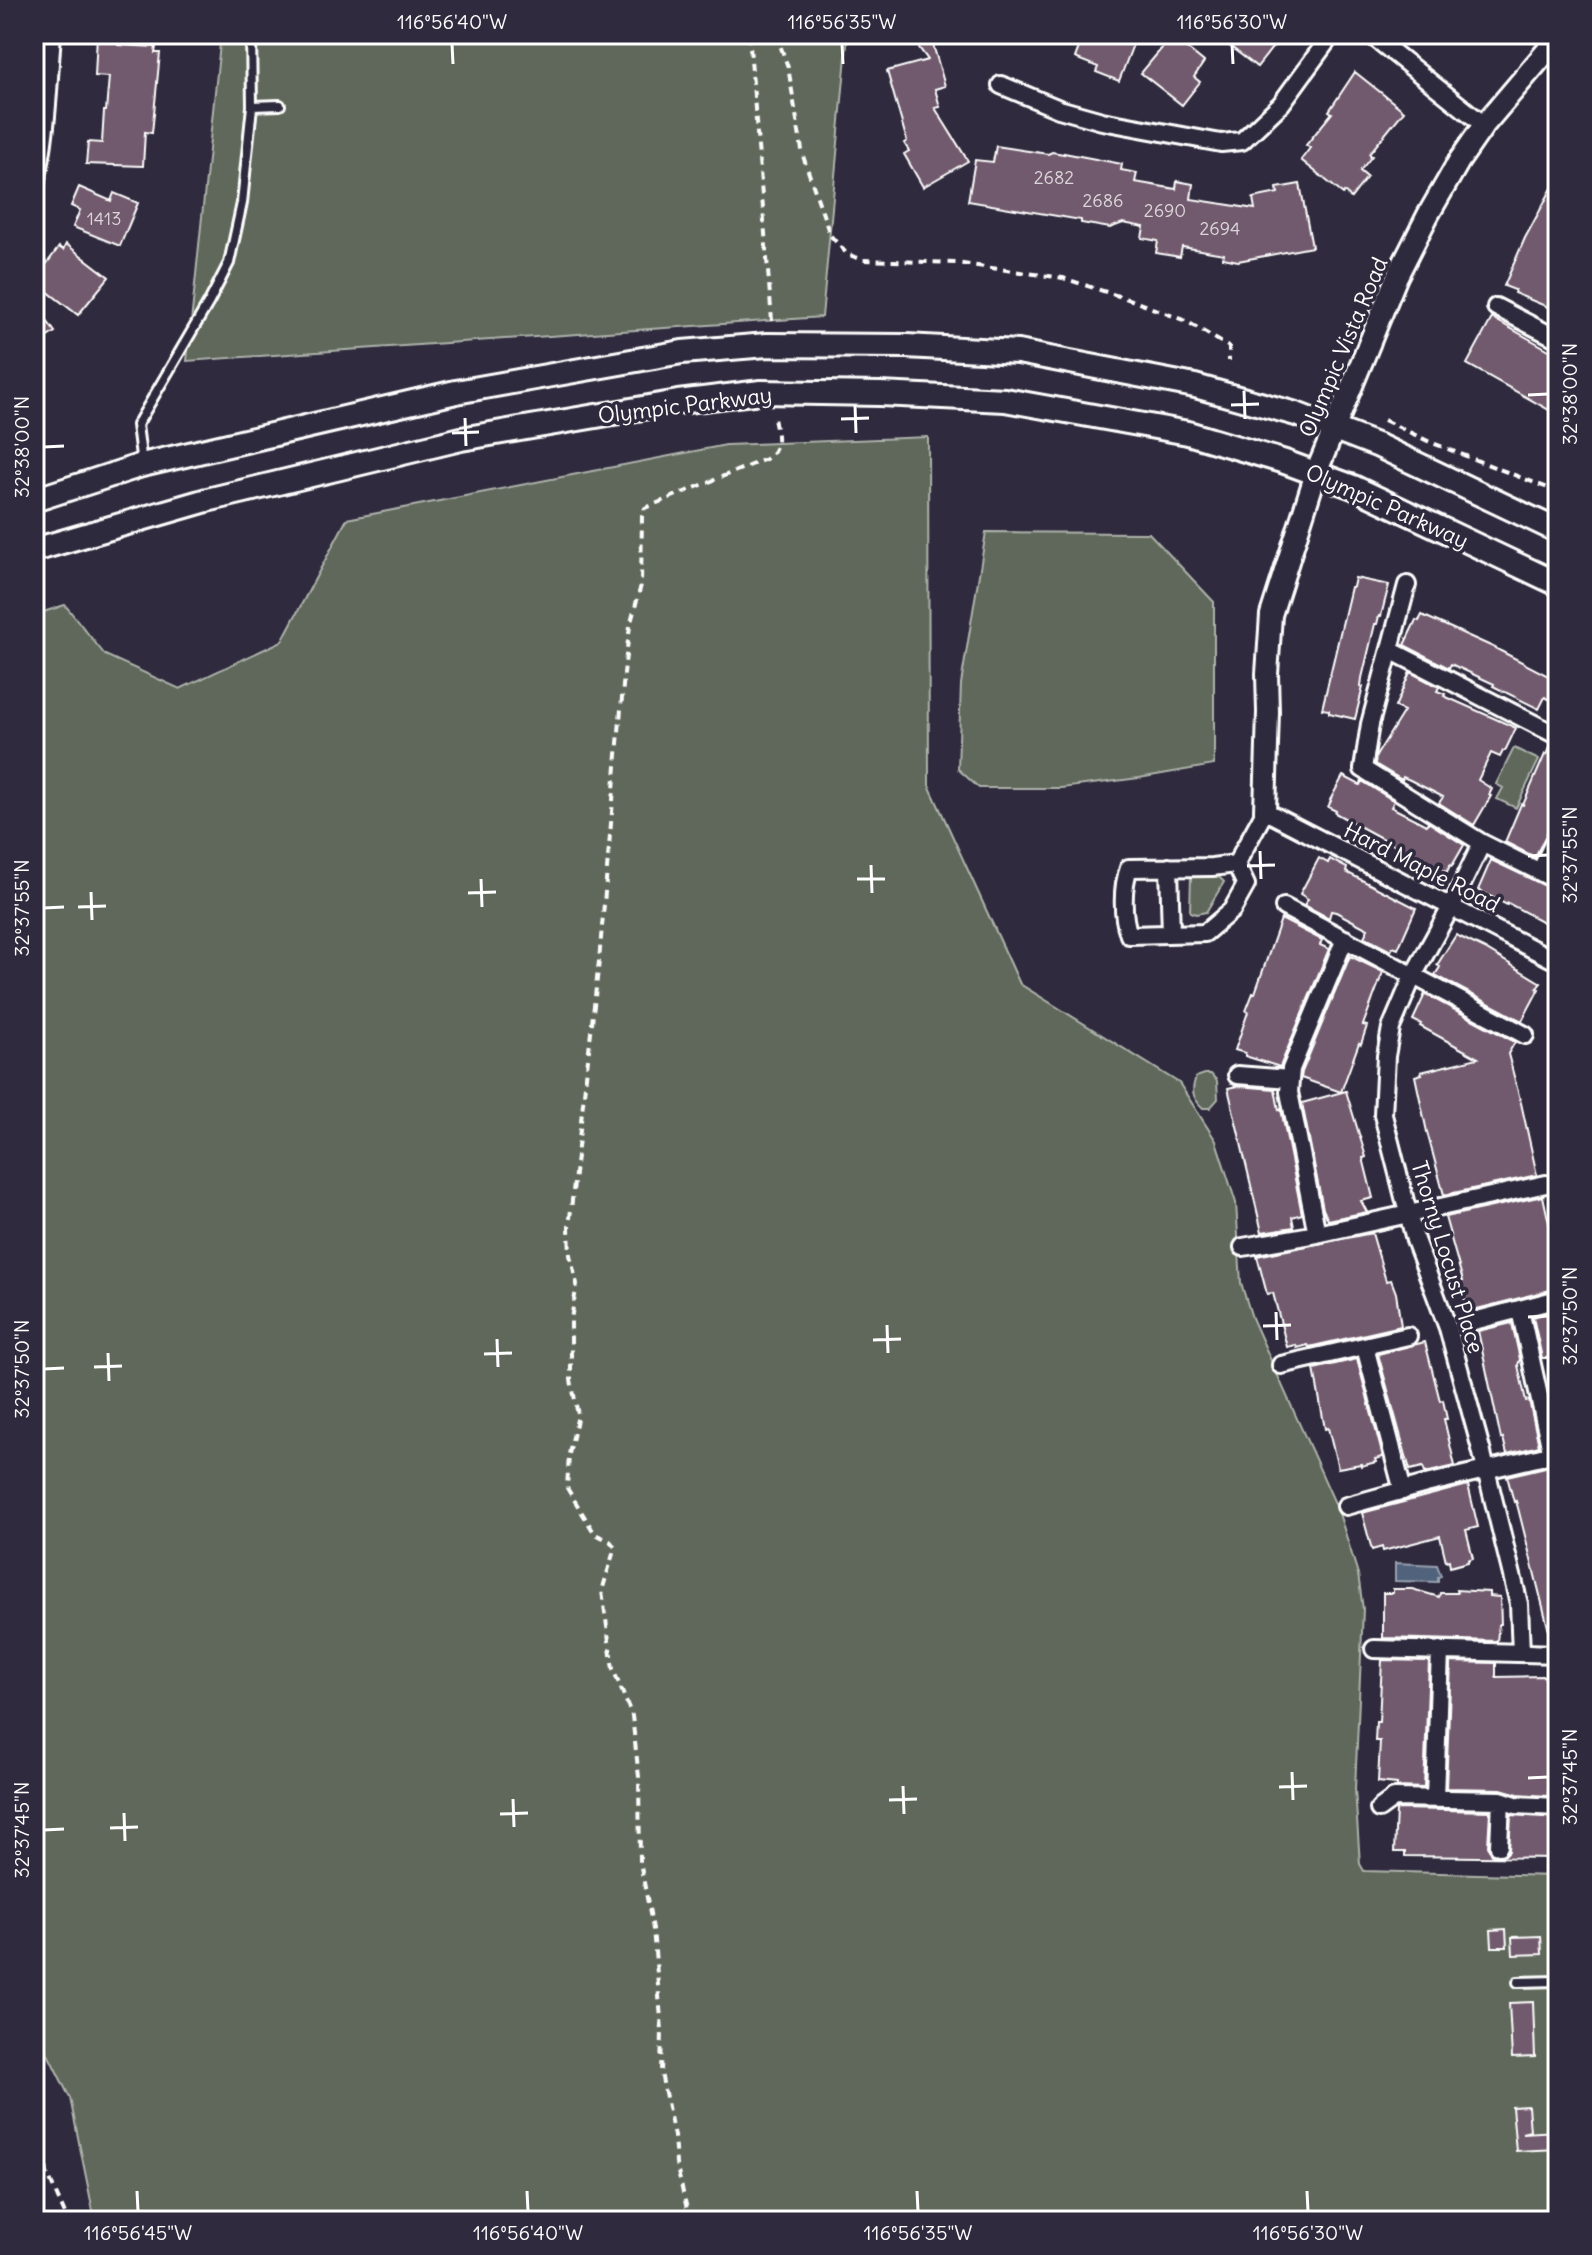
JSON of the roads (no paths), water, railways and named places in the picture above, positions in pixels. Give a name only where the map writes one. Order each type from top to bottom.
[{"type":"main road","points":[[34,500],[142,465],[456,392],[682,352],[767,345],[906,346],[1018,352],[1195,386],[1296,414],[1379,446],[1558,531]]},
{"type":"main road","name":"Olympic Parkway","points":[[34,550],[207,500],[461,439],[678,402],[761,392],[880,394],[1005,400],[1188,433],[1353,487],[1558,584]]},
{"type":"street","points":[[34,190],[46,121],[52,34]]},
{"type":"street","points":[[1001,85],[1059,109],[1102,121],[1221,143],[1242,141],[1281,104],[1332,34]]},
{"type":"street","points":[[1370,34],[1484,125]]},
{"type":"street","name":"Olympic Vista Road","points":[[1265,811],[1271,615],[1316,473],[1403,264],[1459,161],[1484,125],[1558,38]]},
{"type":"street","points":[[1496,307],[1556,333]]},
{"type":"street","points":[[1407,585],[1370,724],[1363,769],[1482,843],[1558,881]]},
{"type":"street","points":[[1390,650],[1558,736]]},
{"type":"street","points":[[1236,864],[1265,811]]},
{"type":"street","name":"Hard Maple Road","points":[[1265,811],[1558,962]]},
{"type":"street","points":[[1540,872],[1558,834]]},
{"type":"street","name":"Thorny Locust Place","points":[[1482,843],[1413,976],[1391,1028],[1386,1056],[1383,1115],[1415,1240],[1448,1328],[1487,1470],[1519,1604],[1521,1653]]},
{"type":"street","points":[[1236,864],[1246,885],[1232,910],[1205,933],[1129,935],[1126,927],[1125,881],[1129,868],[1236,864]]},
{"type":"street","points":[[1169,867],[1171,934]]},
{"type":"street","points":[[1284,907],[1525,1035]]},
{"type":"street","points":[[1317,1234],[1289,1092],[1290,1079],[1291,1069],[1345,939]]},
{"type":"street","points":[[1237,1075],[1290,1079]]},
{"type":"street","points":[[1243,1247],[1546,1184]]},
{"type":"street","points":[[1474,1321],[1558,1299]]},
{"type":"street","points":[[1346,1506],[1555,1454],[1520,1310]]},
{"type":"street","points":[[1281,1365],[1408,1336]]},
{"type":"street","points":[[1365,1347],[1403,1491]]},
{"type":"street","points":[[1374,1649],[1558,1654]]},
{"type":"street","points":[[1435,1798],[1440,1650]]},
{"type":"street","points":[[1379,1809],[1394,1798],[1501,1800],[1516,1805],[1558,1807]]},
{"type":"street","points":[[1499,1846],[1501,1800]]},
{"type":"lane","points":[[142,465],[137,425],[229,263],[242,203],[252,106],[251,34]]},
{"type":"lane","points":[[252,106],[280,105]]},
{"type":"lane","points":[[1518,1982],[1558,1981]]},
{"type":"water","points":[[1395,1563],[1437,1565],[1441,1576],[1438,1582],[1395,1581]]}]
